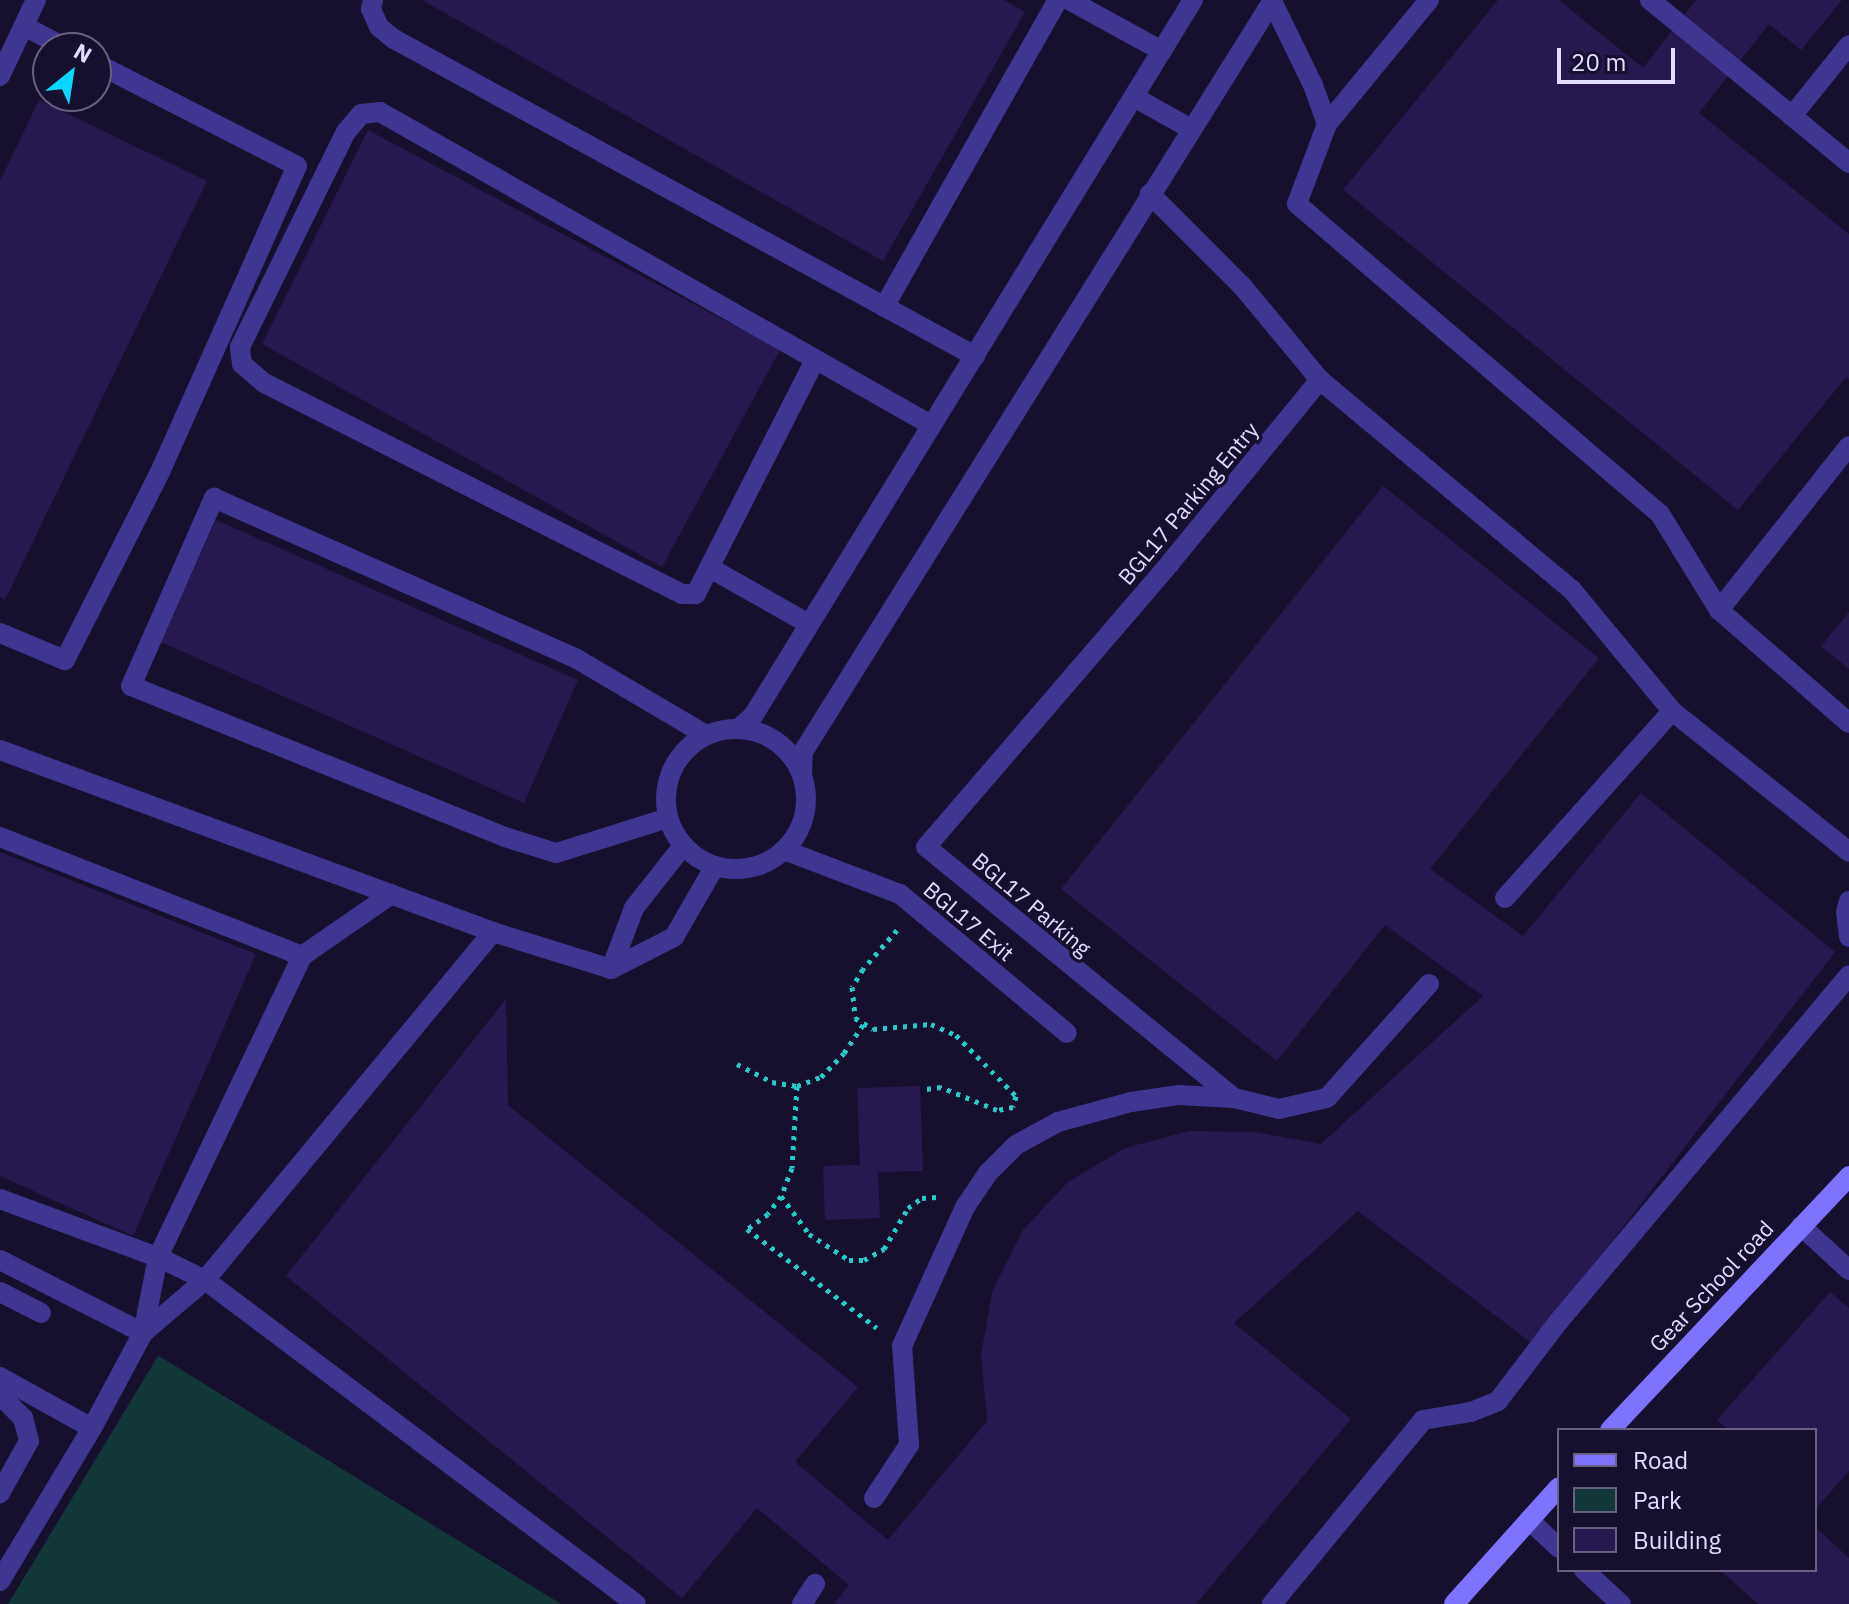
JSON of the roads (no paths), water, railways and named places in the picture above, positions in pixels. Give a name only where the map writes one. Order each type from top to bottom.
[{"type":"main road","name":"Gear School road","points":[[1612,1428],[1849,1176]]},
{"type":"main road","points":[[1454,1604],[1557,1489]]},
{"type":"street","points":[[0,76],[36,0]]},
{"type":"street","points":[[373,0],[371,9],[379,27],[394,39],[975,356]]},
{"type":"street","points":[[884,307],[1058,0]]},
{"type":"street","points":[[1069,0],[1162,51]]},
{"type":"street","points":[[738,729],[753,716],[1193,0]]},
{"type":"street","points":[[1429,0],[1327,124],[1297,204],[1660,514],[1719,610],[1849,723]]},
{"type":"street","points":[[1650,0],[1849,163]]},
{"type":"street","points":[[1272,1],[1313,85],[1327,124]]},
{"type":"street","points":[[802,775],[782,747],[755,732],[738,729],[706,735],[685,750],[670,774],[666,790],[668,818],[683,846],[715,866],[751,867],[784,850],[803,818],[803,752],[1272,1]]},
{"type":"street","points":[[24,26],[35,32]]},
{"type":"street","points":[[1792,116],[1849,45]]},
{"type":"street","points":[[0,633],[65,660],[160,472],[297,166],[112,71]]},
{"type":"street","points":[[1134,97],[1191,129]]},
{"type":"street","points":[[815,360],[696,594],[682,594],[264,383],[242,364],[240,347],[346,132],[361,114],[380,112],[931,425]]},
{"type":"street","points":[[1150,194],[1243,287],[1320,380],[1572,590],[1672,711],[1849,852]]},
{"type":"street","name":"BGL17 Parking Entry","points":[[926,847],[1170,563],[1320,380]]},
{"type":"street","points":[[1719,610],[1849,446]]},
{"type":"street","points":[[668,818],[556,853],[505,837],[131,686],[214,498],[577,659],[706,735]]},
{"type":"street","points":[[710,568],[809,624]]},
{"type":"street","points":[[1505,898],[1672,711]]},
{"type":"street","points":[[0,750],[493,932],[611,969],[674,937],[715,866]]},
{"type":"street","points":[[0,837],[302,956]]},
{"type":"street","points":[[611,969],[634,908],[683,846]]},
{"type":"street","name":"BGL17 Parking","points":[[926,847],[1106,997],[1234,1098]]},
{"type":"street","name":"BGL17 Exit","points":[[784,850],[900,894],[1067,1033]]},
{"type":"street","points":[[0,1581],[92,1428],[143,1333],[158,1257],[302,956],[392,894]]},
{"type":"street","points":[[1849,901],[1846,912],[1849,937]]},
{"type":"street","points":[[143,1333],[205,1280],[493,932]]},
{"type":"street","points":[[1272,1604],[1423,1420],[1471,1412],[1498,1401],[1559,1321],[1849,975]]},
{"type":"street","points":[[874,1498],[909,1445],[902,1346],[965,1207],[987,1174],[1016,1145],[1058,1122],[1155,1098],[1179,1095],[1234,1098],[1279,1109],[1327,1098],[1429,984]]},
{"type":"street","points":[[0,1199],[158,1257],[205,1280],[636,1604]]},
{"type":"street","points":[[1801,1226],[1849,1270]]},
{"type":"street","points":[[0,1260],[143,1333]]},
{"type":"street","points":[[0,1292],[41,1313]]},
{"type":"street","points":[[0,1377],[92,1428]]},
{"type":"street","points":[[0,1395],[23,1418],[29,1441],[0,1493]]},
{"type":"street","points":[[1529,1520],[1557,1546]]},
{"type":"street","points":[[1586,1572],[1621,1604]]},
{"type":"street","points":[[802,1604],[815,1584]]}]
